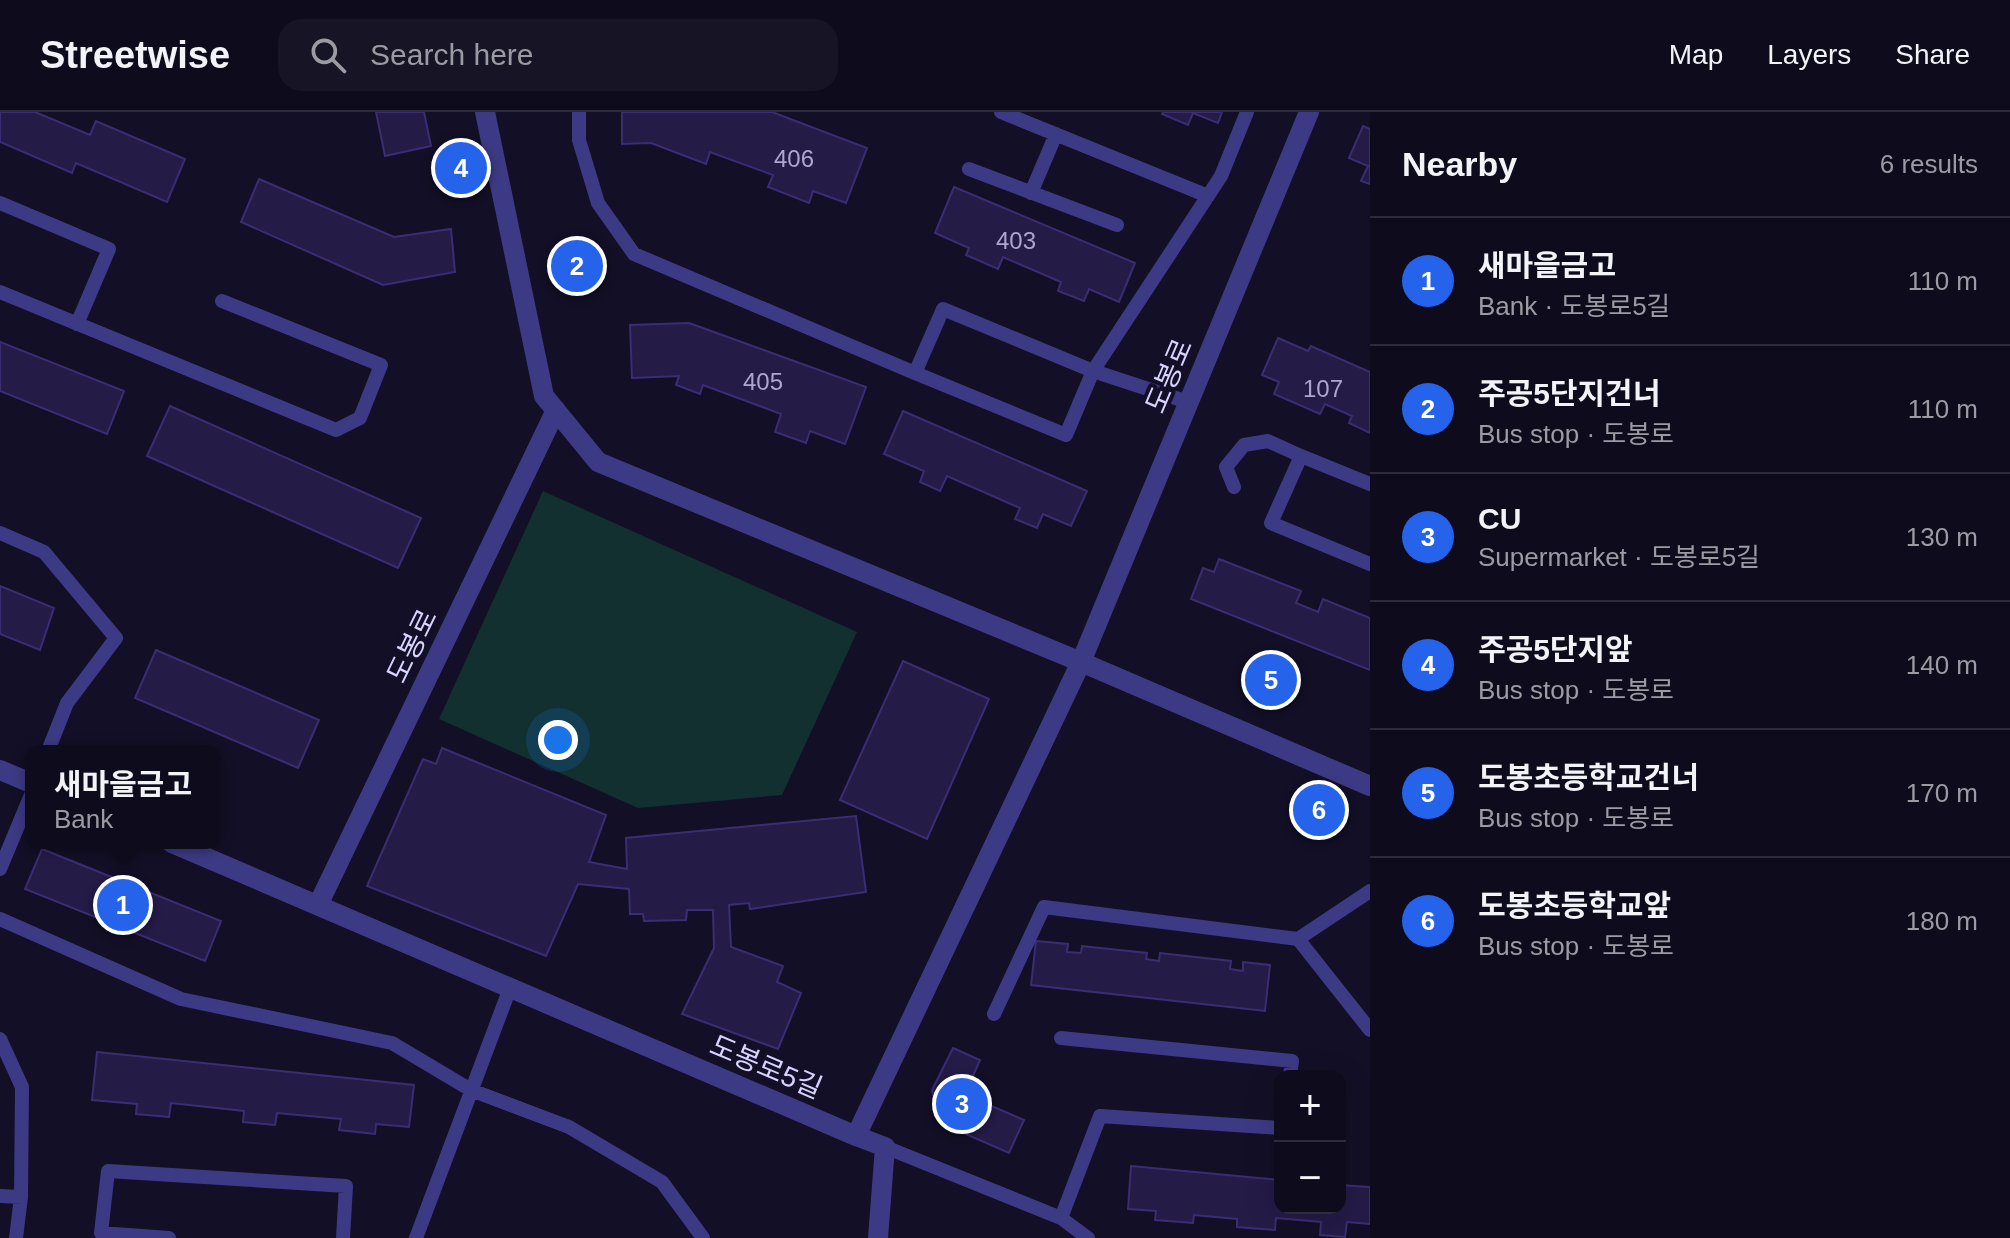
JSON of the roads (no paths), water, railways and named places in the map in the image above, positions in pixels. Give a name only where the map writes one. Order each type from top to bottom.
[{"type":"street","points":[[485,112],[544,396],[598,462],[1081,662],[1370,786]]},
{"type":"street","name":"도봉로","points":[[1081,662],[1309,112]]},
{"type":"street","name":"도봉로","points":[[318,905],[556,410]]},
{"type":"street","points":[[856,1136],[1081,662]]},
{"type":"street","points":[[0,770],[25,780]]},
{"type":"street","name":"도봉로5길","points":[[186,849],[885,1147]]},
{"type":"street","points":[[878,1238],[885,1147]]},
{"type":"lane","points":[[579,112],[579,140],[598,203],[634,254],[1066,435],[1093,371],[1221,176],[1247,112]]},
{"type":"lane","points":[[1001,112],[1208,196]]},
{"type":"lane","points":[[1031,193],[1056,134]]},
{"type":"lane","points":[[969,169],[1117,225]]},
{"type":"lane","points":[[0,203],[109,249],[77,324]]},
{"type":"lane","points":[[0,292],[336,430],[360,418],[381,365],[222,301]]},
{"type":"lane","points":[[915,373],[943,309],[1093,371],[1188,402]]},
{"type":"lane","points":[[1234,487],[1226,467],[1244,445],[1268,441],[1370,484]]},
{"type":"lane","points":[[1301,456],[1271,523],[1370,564]]},
{"type":"lane","points":[[0,533],[44,552],[116,638],[67,703],[50,745]]},
{"type":"lane","points":[[0,869],[25,809]]},
{"type":"lane","points":[[994,1014],[1044,907],[1298,939],[1370,891]]},
{"type":"lane","points":[[0,919],[181,999],[392,1043],[471,1090],[569,1127],[662,1182],[703,1238]]},
{"type":"lane","points":[[1298,939],[1370,1030]]},
{"type":"lane","points":[[416,1238],[510,988]]},
{"type":"lane","points":[[1061,1038],[1292,1061],[1291,1070]]},
{"type":"lane","points":[[0,1039],[22,1087],[21,1197],[16,1238]]},
{"type":"lane","points":[[1069,1228],[1100,1116],[1274,1128]]},
{"type":"lane","points":[[885,1147],[1088,1238]]},
{"type":"lane","points":[[169,1238],[101,1233],[108,1171],[346,1186],[343,1238]]},
{"type":"lane","points":[[0,1196],[21,1197]]},
{"type":"place","name":"주공5단지앞","points":[[461,168]]},
{"type":"place","name":"주공5단지건너","points":[[577,266]]},
{"type":"place","name":"도봉초등학교건너","points":[[1271,680]]},
{"type":"place","name":"도봉초등학교앞","points":[[1319,810]]},
{"type":"place","name":"새마을금고","points":[[123,905]]},
{"type":"place","name":"CU","points":[[962,1104]]}]
